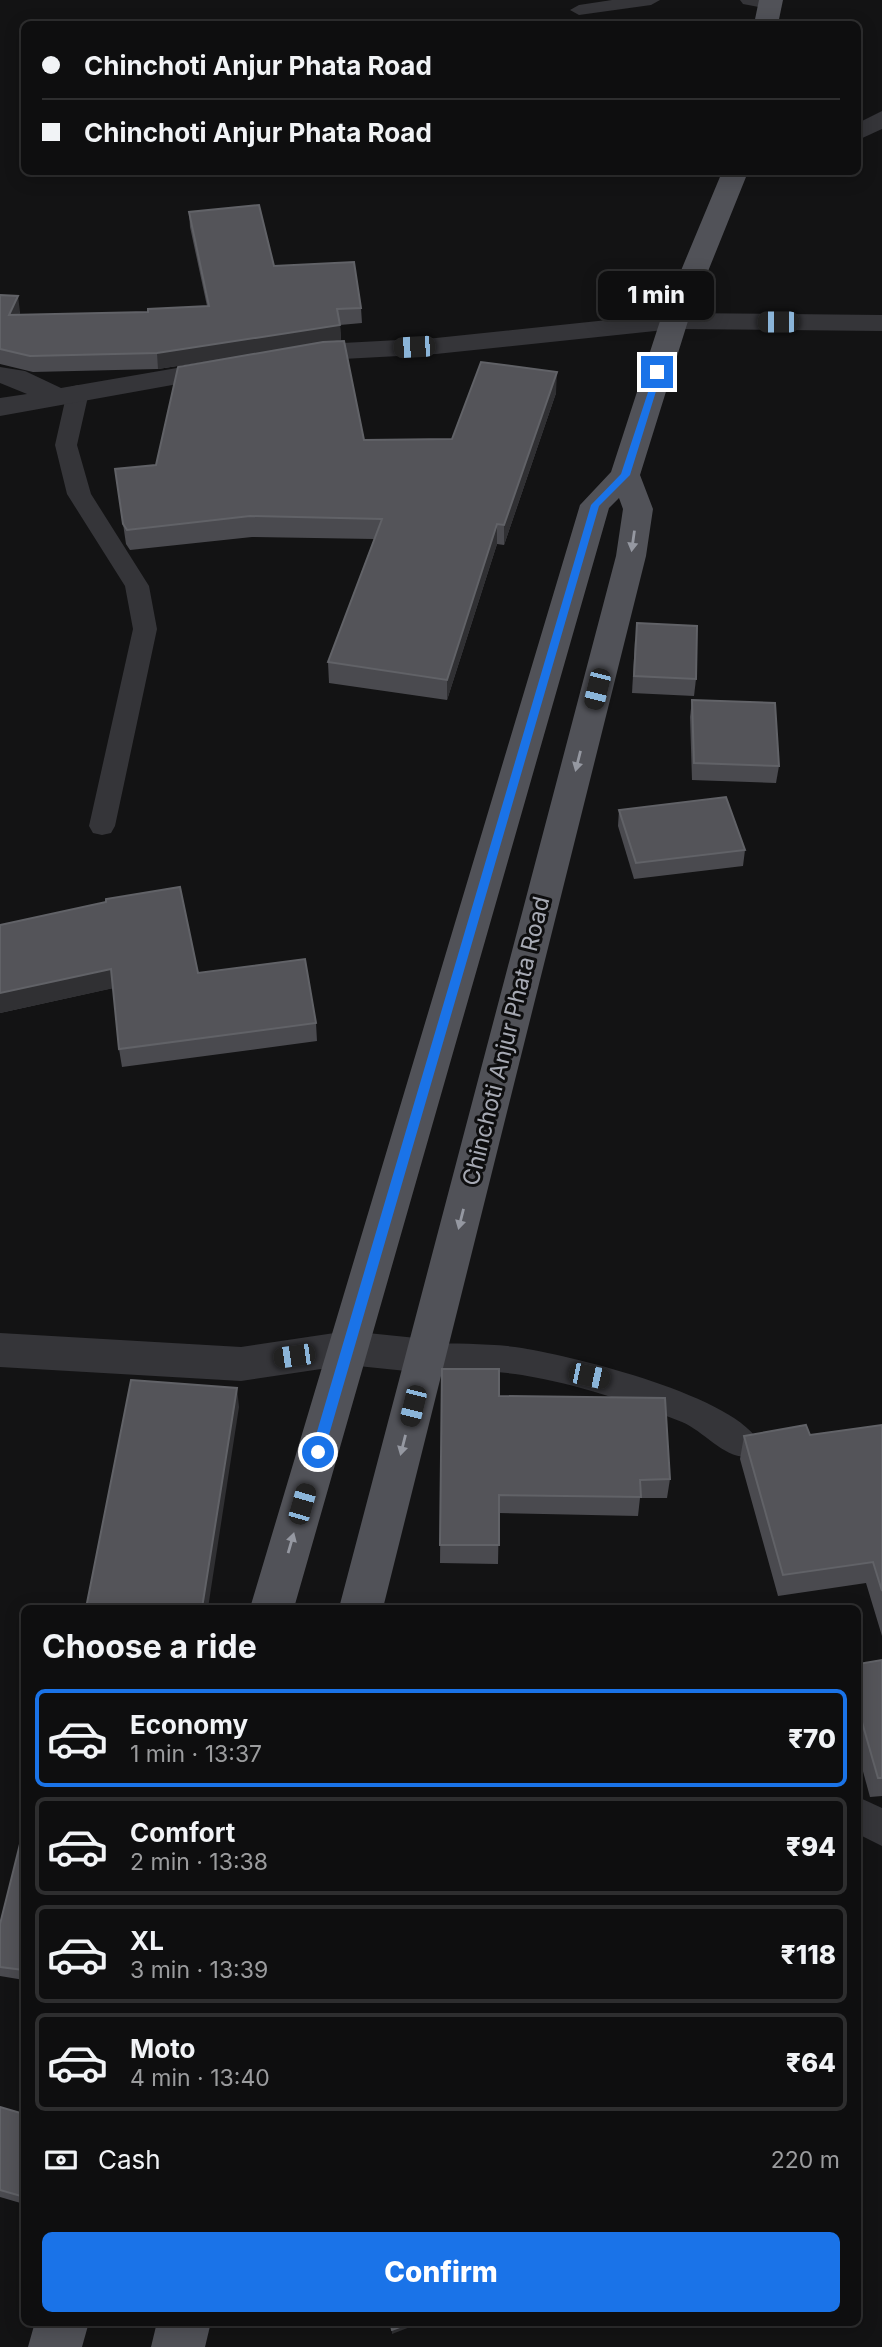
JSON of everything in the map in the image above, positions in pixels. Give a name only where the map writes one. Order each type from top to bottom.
[{"type":"main road","points":[[273,1605],[595,505],[625,475],[674,321],[733,175]]},
{"type":"main road","name":"Chinchoti Anjur Phata Road","points":[[362,1605],[631,556],[638,509],[625,475]]},
{"type":"main road","points":[[55,2347],[61,2326]]},
{"type":"main road","points":[[178,2347],[183,2326]]},
{"type":"street","points":[[861,131],[882,119]]},
{"type":"street","points":[[0,407],[324,352],[436,346],[674,321],[882,323]]},
{"type":"street","points":[[0,375],[15,377],[67,394]]},
{"type":"street","points":[[0,1350],[240,1364],[348,1348],[426,1356]]},
{"type":"lane","points":[[579,10],[652,0]]},
{"type":"lane","points":[[67,394],[66,445],[79,494],[137,586],[145,629],[102,826]]},
{"type":"lane","points":[[426,1356],[520,1361],[612,1381],[702,1416],[745,1445]]},
{"type":"lane","points":[[861,1816],[882,1828]]},
{"type":"building","points":[[259,205],[274,266],[354,262],[361,308],[337,309],[340,325],[157,353],[30,356],[0,349],[0,295],[18,296],[9,315],[148,312],[148,309],[209,306],[189,212]]},
{"type":"building","points":[[344,341],[364,440],[452,439],[481,362],[557,372],[504,525],[497,524],[447,680],[328,662],[382,519],[250,516],[127,530],[123,524],[115,469],[156,465],[178,367],[323,342]]},
{"type":"building","points":[[637,623],[697,626],[696,679],[634,676]]},
{"type":"building","points":[[692,700],[775,703],[779,766],[694,763]]},
{"type":"building","points":[[726,797],[745,850],[636,863],[619,810]]},
{"type":"building","points":[[180,887],[198,973],[305,959],[316,1023],[119,1049],[111,969],[0,993],[0,925],[106,902],[106,899]]},
{"type":"building","points":[[442,1369],[499,1369],[499,1396],[665,1398],[670,1479],[640,1480],[641,1497],[499,1495],[499,1545],[440,1545]]},
{"type":"building","points":[[131,1380],[237,1388],[202,1605],[87,1605]]},
{"type":"building","points":[[806,1425],[810,1435],[882,1425],[882,1591],[873,1562],[783,1575],[744,1436]]},
{"type":"building","points":[[882,1660],[882,1778],[878,1778],[861,1718],[861,1664]]},
{"type":"building","points":[[21,1840],[21,1970],[0,1967],[0,1924]]},
{"type":"building","points":[[0,2107],[21,2113],[21,2196],[0,2190]]},
{"type":"route","points":[[318,1452],[595,505],[625,475],[657,372]]}]
